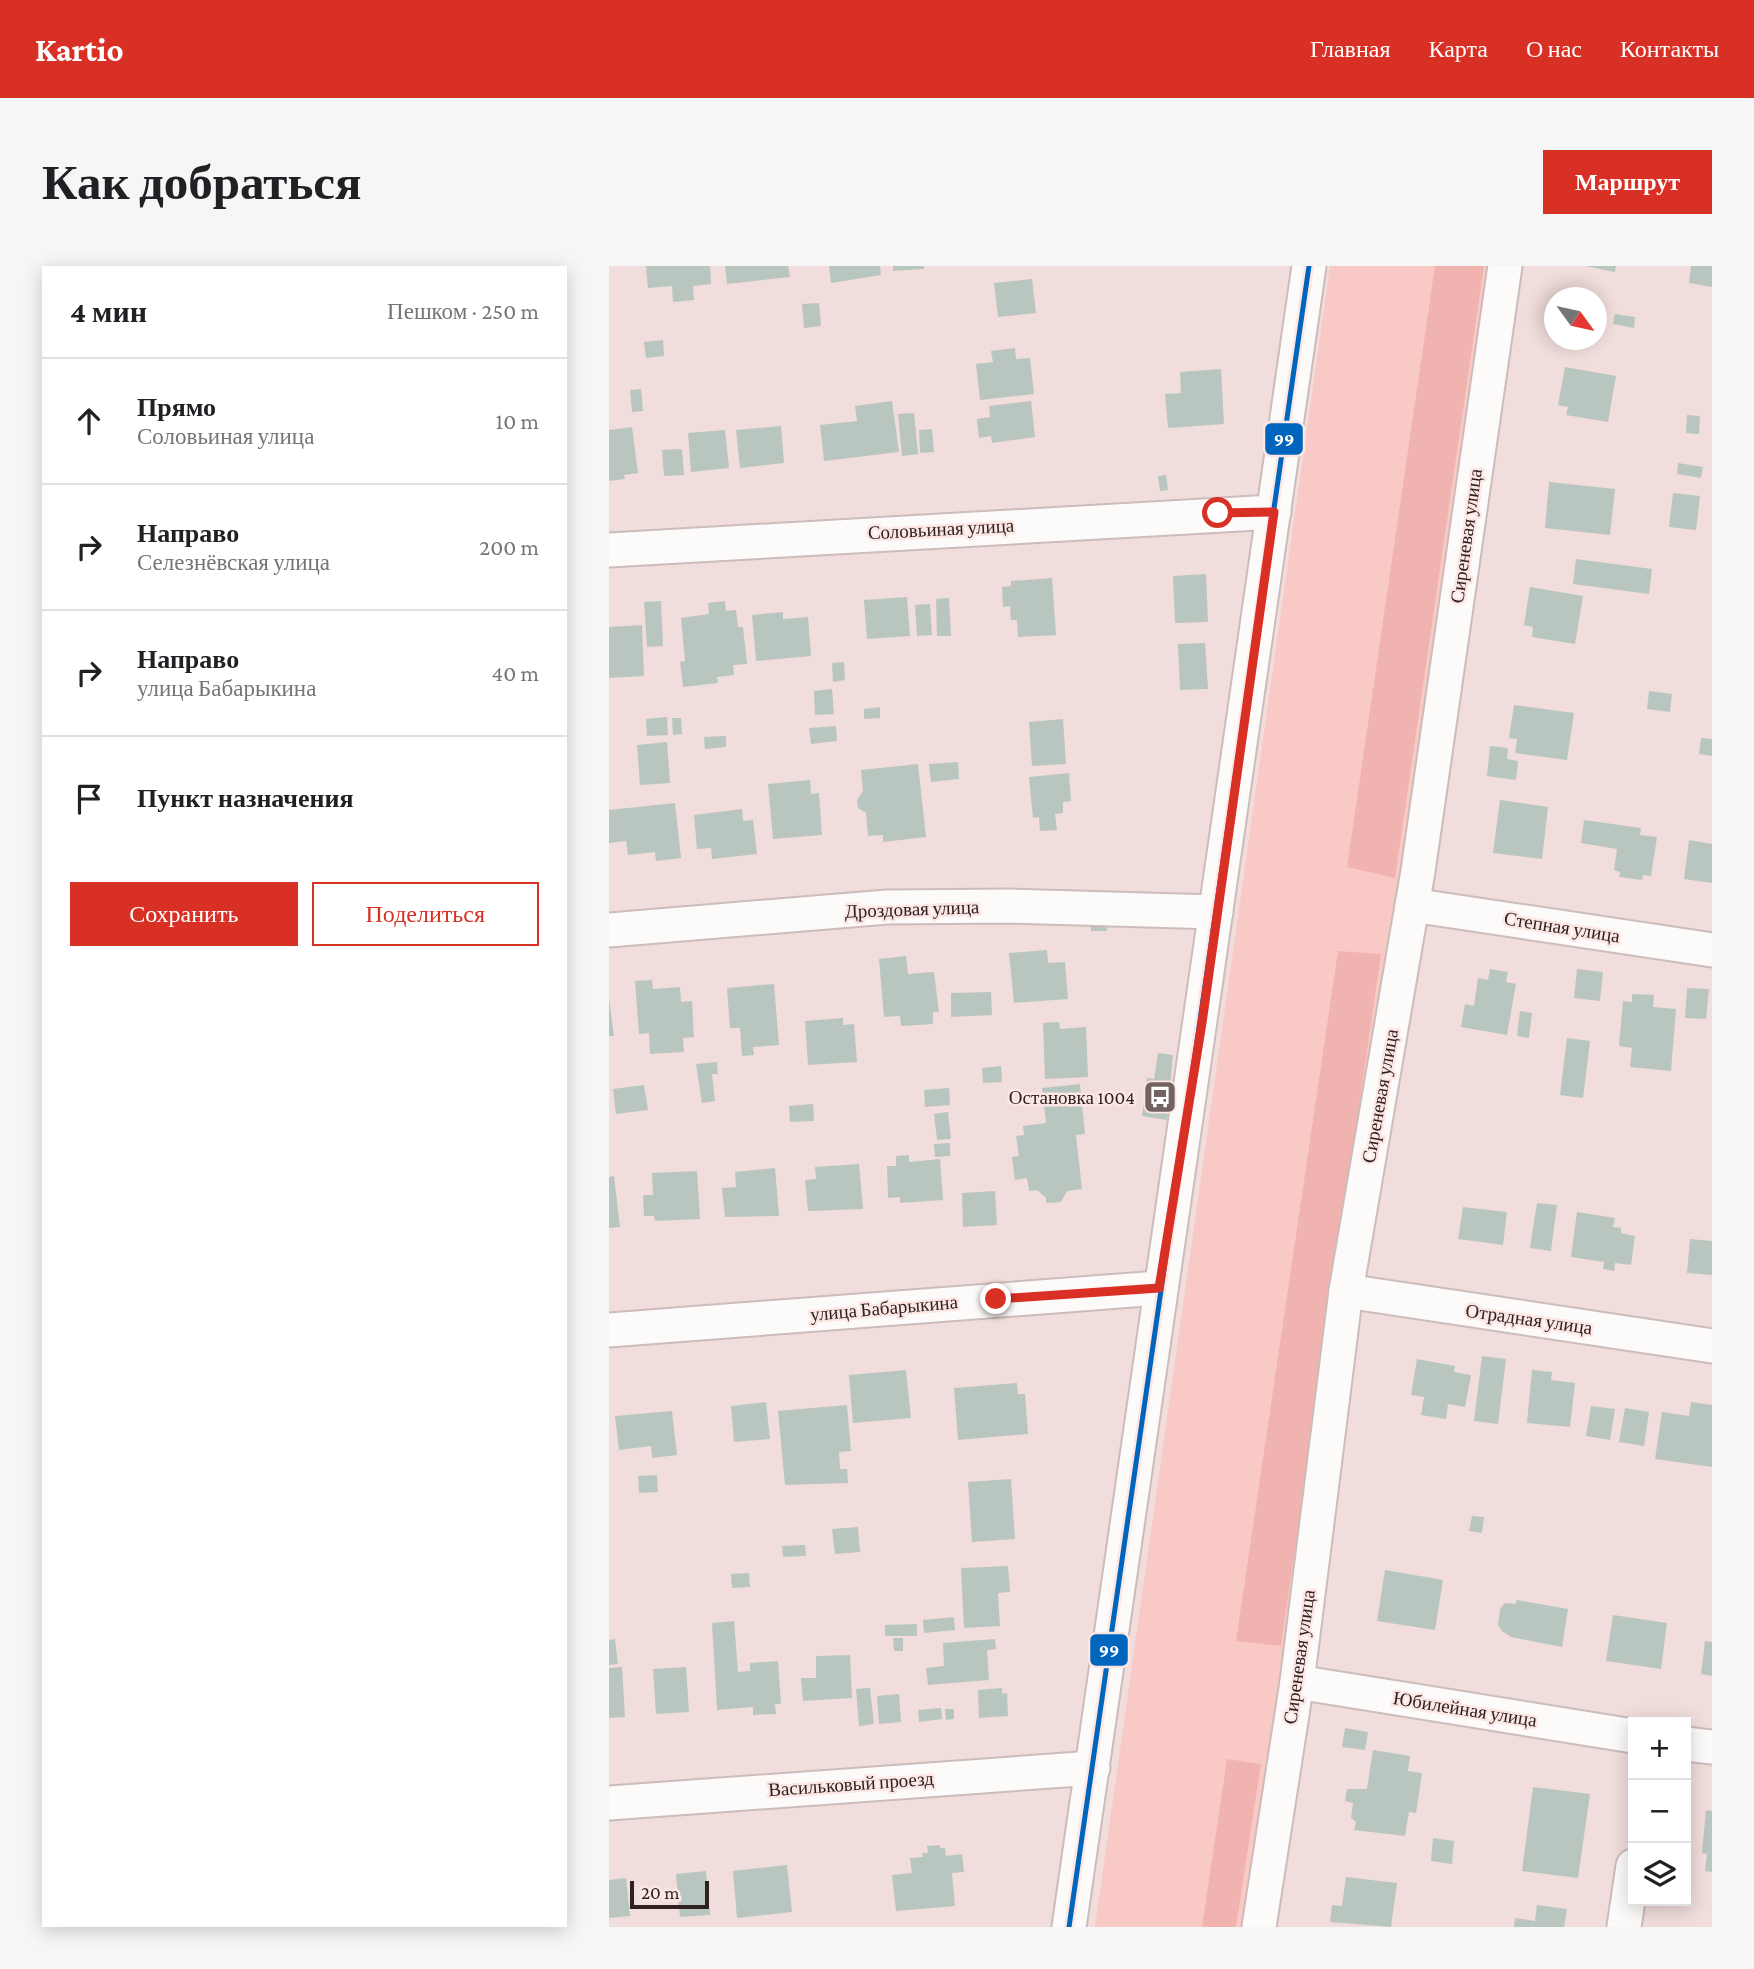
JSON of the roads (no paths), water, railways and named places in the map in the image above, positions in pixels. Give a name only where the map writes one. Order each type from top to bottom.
[{"type":"street","points":[[1069,1927],[1159,1288],[1309,266]]},
{"type":"street","name":"Сиреневая улица","points":[[1259,1927],[1297,1682],[1346,1291],[1412,905],[1505,266]]},
{"type":"street","name":"Соловьиная улица","points":[[609,550],[857,533],[1274,512]]},
{"type":"street","name":"Степная улица","points":[[1412,905],[1712,950]]},
{"type":"street","name":"Дроздовая улица","points":[[609,930],[887,907],[1094,907],[1216,912]]},
{"type":"street","name":"улица Бабарыкина","points":[[609,1330],[1159,1288]]},
{"type":"street","name":"Отрадная улица","points":[[1346,1291],[1712,1346]]},
{"type":"street","name":"Юбилейная улица","points":[[1297,1682],[1628,1735]]},
{"type":"street","points":[[1691,1745],[1712,1747]]},
{"type":"street","name":"Васильковый проезд","points":[[609,1803],[1093,1768]]},
{"type":"street","points":[[1624,1927],[1628,1900]]},
{"type":"place","name":"Остановка 1004","points":[[1160,1097]]}]
